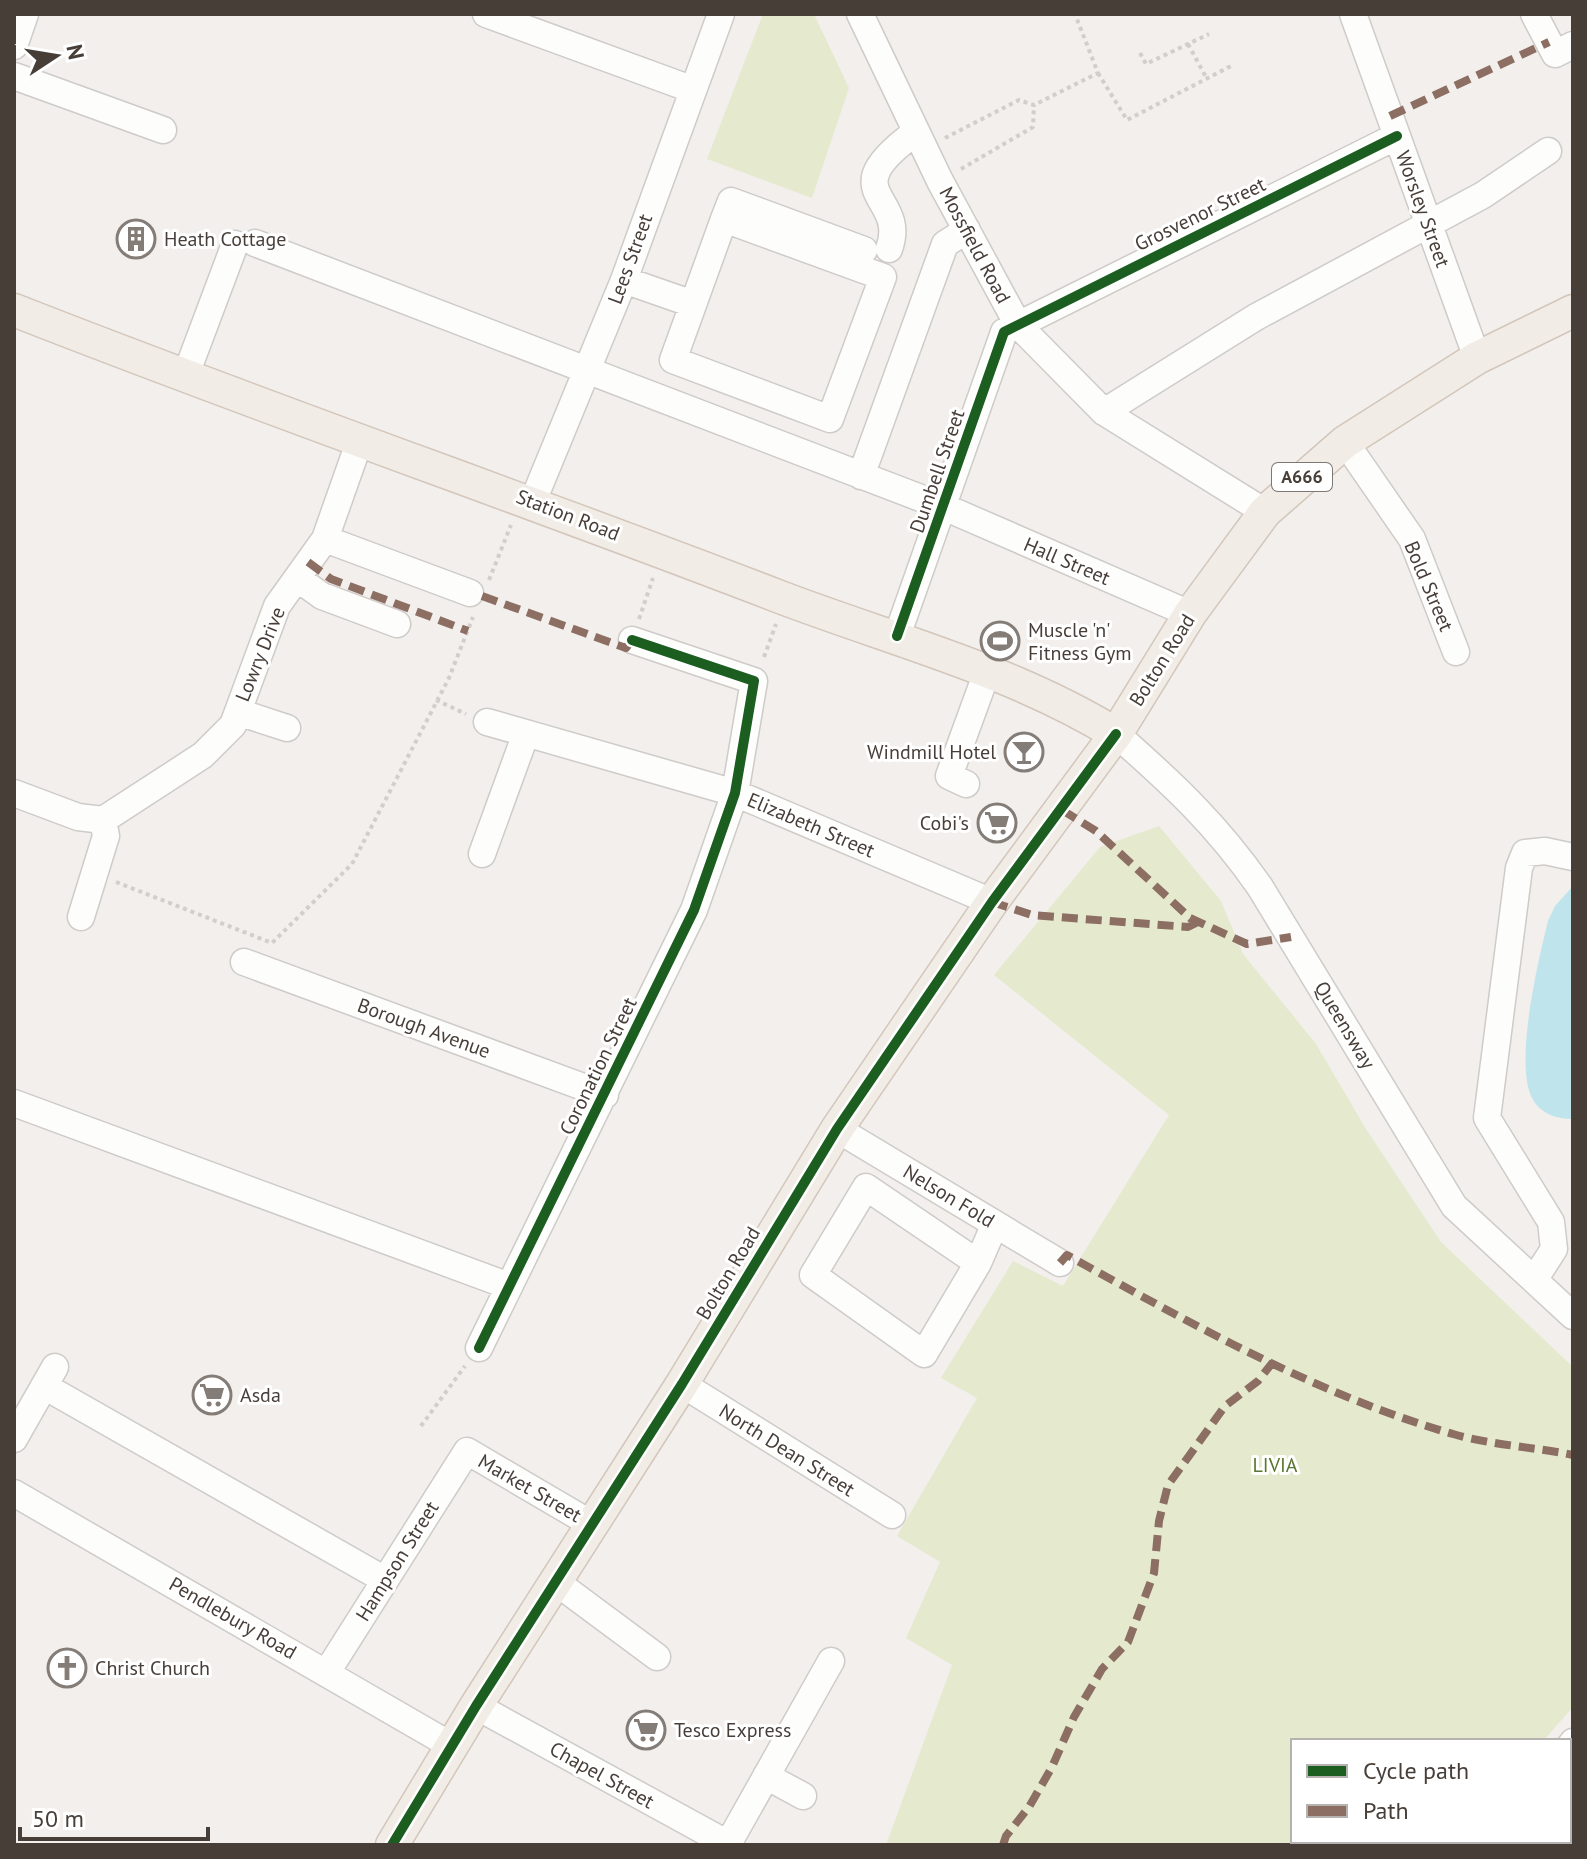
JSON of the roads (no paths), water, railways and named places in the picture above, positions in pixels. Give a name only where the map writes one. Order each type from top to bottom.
[{"type":"main road","name":"Station Road","points":[[14,310],[185,377],[533,501],[786,599],[897,636],[1077,710],[1116,734]]},
{"type":"main road","name":"Bolton Road","points":[[392,1845],[476,1706],[682,1384],[837,1129],[992,902],[1116,734],[1190,614],[1265,512],[1345,442],[1477,358],[1573,311]]},
{"type":"street","points":[[15,43],[25,14]]},
{"type":"street","points":[[486,14],[691,89]]},
{"type":"street","name":"Lees Street","points":[[533,501],[624,280],[691,89],[721,14]]},
{"type":"street","name":"Mossfield Road","points":[[860,14],[940,181],[1018,325],[1104,412],[1265,512]]},
{"type":"street","name":"Worsley Street","points":[[1353,14],[1477,358]]},
{"type":"street","points":[[1534,14],[1555,54],[1573,45]]},
{"type":"street","points":[[14,76],[163,130]]},
{"type":"street","name":"Grosvenor Street","points":[[1018,325],[1397,136]]},
{"type":"street","points":[[724,219],[883,277],[830,419],[673,360],[724,219],[731,201],[876,249],[893,237],[891,221],[877,198],[875,178],[889,152],[920,140]]},
{"type":"street","points":[[1104,412],[1256,317],[1483,195],[1548,151]]},
{"type":"street","points":[[861,476],[945,244],[967,230]]},
{"type":"street","name":"Hall Street","points":[[185,377],[245,244],[587,370],[944,507],[1190,614]]},
{"type":"street","points":[[624,280],[693,304]]},
{"type":"street","name":"Dumbell Street","points":[[897,636],[1004,332],[1018,325]]},
{"type":"street","name":"Lowry Drive","points":[[103,820],[203,755],[227,732],[238,712],[277,606],[325,539],[360,440]]},
{"type":"street","name":"Bold Street","points":[[1345,442],[1412,539],[1456,652]]},
{"type":"street","points":[[325,539],[478,594]]},
{"type":"street","points":[[297,578],[322,596],[397,624]]},
{"type":"street","name":"Coronation Street","points":[[479,1348],[694,910],[735,793],[754,681],[632,640]]},
{"type":"street","points":[[966,784],[949,776],[987,672]]},
{"type":"street","points":[[238,712],[287,728]]},
{"type":"street","name":"Elizabeth Street","points":[[487,722],[525,736],[735,793],[992,902]]},
{"type":"street","name":"Queensway","points":[[1116,734],[1174,785],[1226,837],[1283,924],[1454,1206],[1573,1316]]},
{"type":"street","points":[[482,854],[525,736]]},
{"type":"street","points":[[14,793],[78,817],[103,820],[106,836],[81,917]]},
{"type":"street","points":[[1534,1280],[1554,1249],[1551,1222],[1487,1118],[1519,868],[1525,853],[1545,851],[1573,857]]},
{"type":"street","name":"Borough Avenue","points":[[244,962],[605,1095]]},
{"type":"street","points":[[14,1103],[509,1286]]},
{"type":"street","name":"Nelson Fold","points":[[837,1129],[1060,1263]]},
{"type":"street","points":[[978,1263],[866,1187],[813,1275],[924,1354],[978,1263],[995,1224]]},
{"type":"street","points":[[14,1439],[49,1377],[385,1580]]},
{"type":"street","name":"North Dean Street","points":[[682,1384],[892,1515]]},
{"type":"street","name":"Hampson Street","points":[[327,1672],[467,1451]]},
{"type":"street","name":"Market Street","points":[[467,1451],[593,1525]]},
{"type":"street","name":"Pendlebury Road","points":[[14,1493],[452,1746]]},
{"type":"street","points":[[556,1582],[657,1657]]},
{"type":"street","points":[[728,1844],[831,1661]]},
{"type":"street","name":"Chapel Street","points":[[476,1706],[728,1844]]},
{"type":"street","points":[[766,1776],[803,1796]]},
{"type":"water","points":[[1573,886],[1573,1119],[1552,1116],[1535,1103],[1528,1088],[1526,1042],[1548,921],[1555,906]]},
{"type":"place","name":"Heath Cottage","points":[[136,239]]},
{"type":"place","name":"Muscle 'n' Fitness Gym","points":[[1000,641]]},
{"type":"place","name":"Windmill Hotel","points":[[1024,752]]},
{"type":"place","name":"Cobi's","points":[[997,823]]},
{"type":"place","name":"Asda","points":[[212,1395]]},
{"type":"place","name":"Christ Church","points":[[67,1668]]},
{"type":"place","name":"Tesco Express","points":[[646,1730]]},
{"type":"park label","name":"LIVIA","points":[[1275,1465]]}]
